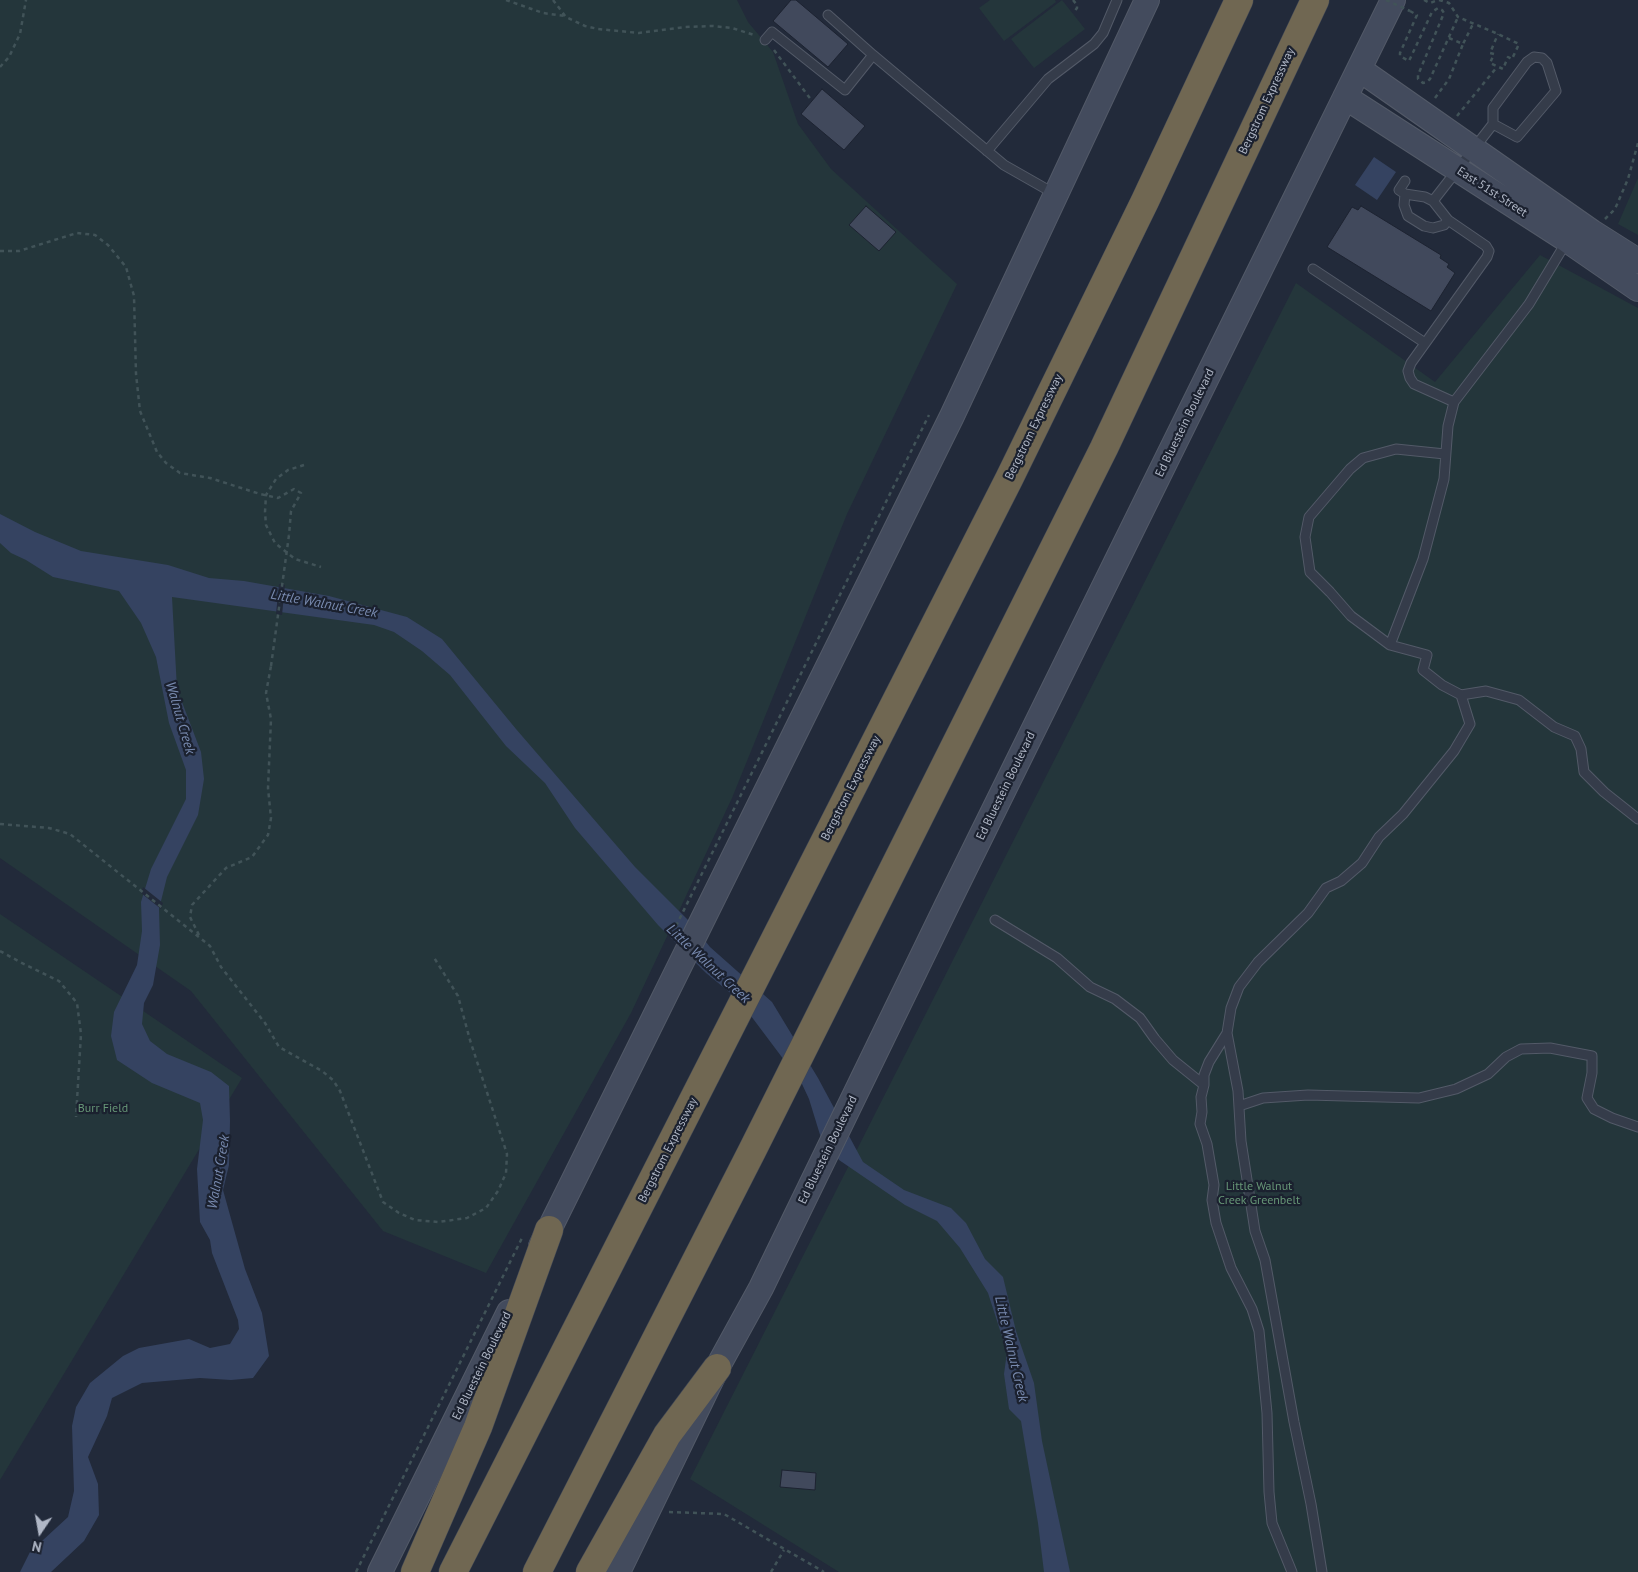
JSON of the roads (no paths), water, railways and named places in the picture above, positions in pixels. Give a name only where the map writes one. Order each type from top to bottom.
[{"type":"highway","points":[[1180,127],[1188,74],[1220,0]]},
{"type":"highway","name":"Bergstrom Expressway","points":[[454,1572],[1009,479],[1180,127],[1239,0]]},
{"type":"highway","name":"Bergstrom Expressway","points":[[537,1572],[842,973],[1104,448],[1315,0]]},
{"type":"highway","points":[[415,1572],[478,1427],[549,1230]]},
{"type":"highway","points":[[590,1572],[667,1435],[717,1368]]},
{"type":"main road","name":"Ed Bluestein Boulevard","points":[[380,1572],[952,416],[1057,195],[1143,4]]},
{"type":"main road","name":"Ed Bluestein Boulevard","points":[[618,1572],[717,1368],[762,1288],[948,903],[1359,69],[1402,6]]},
{"type":"main road","name":"East 51st Street","points":[[1359,69],[1460,135],[1592,232],[1638,261]]},
{"type":"main road","name":"East 51st Street","points":[[1345,97],[1567,240],[1638,289]]},
{"type":"main road","points":[[1449,164],[1460,135]]},
{"type":"main road","points":[[1567,240],[1592,232]]},
{"type":"lane","points":[[987,151],[1048,79],[1094,44],[1103,33],[1117,0]]},
{"type":"lane","points":[[828,15],[1004,165],[1057,195]]},
{"type":"lane","points":[[765,40],[772,32],[846,90],[873,55]]},
{"type":"lane","points":[[1460,135],[1493,124],[1517,137],[1556,91],[1547,63],[1542,58],[1534,57],[1521,70],[1493,108],[1493,124]]},
{"type":"lane","points":[[1433,201],[1449,164]]},
{"type":"lane","points":[[1405,181],[1399,190],[1405,194],[1425,197],[1433,201],[1448,220],[1486,246],[1489,251],[1487,257],[1411,363],[1408,371],[1414,384],[1454,402]]},
{"type":"lane","points":[[1405,194],[1404,205],[1408,216],[1424,226],[1434,228],[1448,220]]},
{"type":"lane","points":[[1390,645],[1423,559],[1444,478],[1448,426],[1454,402],[1528,304],[1567,240]]},
{"type":"lane","points":[[1313,269],[1425,344]]},
{"type":"lane","points":[[1445,454],[1396,449],[1363,458],[1350,469],[1309,517],[1305,536],[1310,572],[1351,616],[1390,645],[1427,655],[1423,670],[1442,686],[1461,695],[1486,691],[1519,700],[1554,727],[1574,736],[1581,748],[1584,772],[1604,792],[1638,819]]},
{"type":"lane","points":[[1322,1572],[1265,1260],[1255,1231],[1239,1106],[1227,1033],[1231,1008],[1239,987],[1258,962],[1308,913],[1326,888],[1341,881],[1362,863],[1379,837],[1403,814],[1454,750],[1470,724],[1461,695]]},
{"type":"lane","points":[[995,920],[1057,958],[1090,987],[1115,999],[1140,1018],[1155,1040],[1173,1060],[1204,1085]]},
{"type":"lane","points":[[1227,1033],[1209,1062],[1204,1075],[1200,1124],[1207,1144],[1214,1185],[1212,1200],[1216,1223],[1231,1268],[1252,1309],[1259,1332],[1267,1413],[1269,1492],[1272,1523],[1292,1572]]},
{"type":"lane","points":[[1239,1106],[1263,1098],[1308,1095],[1419,1098],[1456,1089],[1488,1074],[1506,1057],[1521,1049],[1550,1048],[1592,1056],[1592,1073],[1587,1098],[1594,1109],[1612,1118],[1638,1127]]},
{"type":"water","points":[[1374,157],[1396,172],[1377,200],[1355,185]]},
{"type":"water","points":[[0,514],[35,532],[81,551],[168,565],[209,578],[244,581],[329,596],[407,617],[442,639],[516,729],[635,867],[690,922],[710,947],[772,1002],[818,1078],[863,1162],[904,1190],[951,1208],[966,1223],[985,1259],[1003,1277],[1016,1331],[1034,1383],[1042,1441],[1070,1572],[1044,1572],[1021,1421],[1009,1409],[1004,1374],[1007,1352],[988,1293],[960,1248],[937,1221],[905,1205],[839,1160],[821,1138],[809,1099],[802,1084],[739,1000],[706,973],[658,925],[575,828],[545,783],[506,746],[450,675],[422,651],[394,632],[374,625],[172,597],[177,689],[201,752],[204,779],[198,815],[167,877],[159,909],[160,945],[153,985],[144,1003],[142,1024],[150,1041],[167,1054],[211,1072],[229,1086],[229,1165],[223,1190],[245,1269],[262,1313],[269,1356],[253,1378],[231,1380],[200,1378],[142,1383],[112,1398],[107,1416],[88,1457],[98,1484],[99,1515],[84,1541],[51,1572],[20,1572],[30,1552],[68,1517],[74,1491],[72,1426],[76,1407],[90,1383],[123,1356],[139,1348],[189,1339],[210,1348],[230,1344],[239,1329],[238,1320],[212,1253],[210,1240],[200,1222],[197,1169],[203,1120],[200,1103],[152,1083],[117,1060],[111,1036],[114,1012],[137,965],[142,931],[141,902],[151,869],[186,799],[186,770],[169,723],[156,657],[141,623],[119,591],[53,577],[11,553],[0,543]]},
{"type":"water label","name":"Little Walnut Creek","points":[[324,604]]},
{"type":"water label","name":"Walnut Creek","points":[[180,718]]},
{"type":"water label","name":"Little Walnut Creek","points":[[708,964]]},
{"type":"water label","name":"Walnut Creek","points":[[219,1172]]},
{"type":"water label","name":"Little Walnut Creek","points":[[1011,1349]]},
{"type":"park label","name":"Burr Field","points":[[103,1109]]},
{"type":"park label","name":"Little Walnut Creek Greenbelt","points":[[1259,1194]]}]
